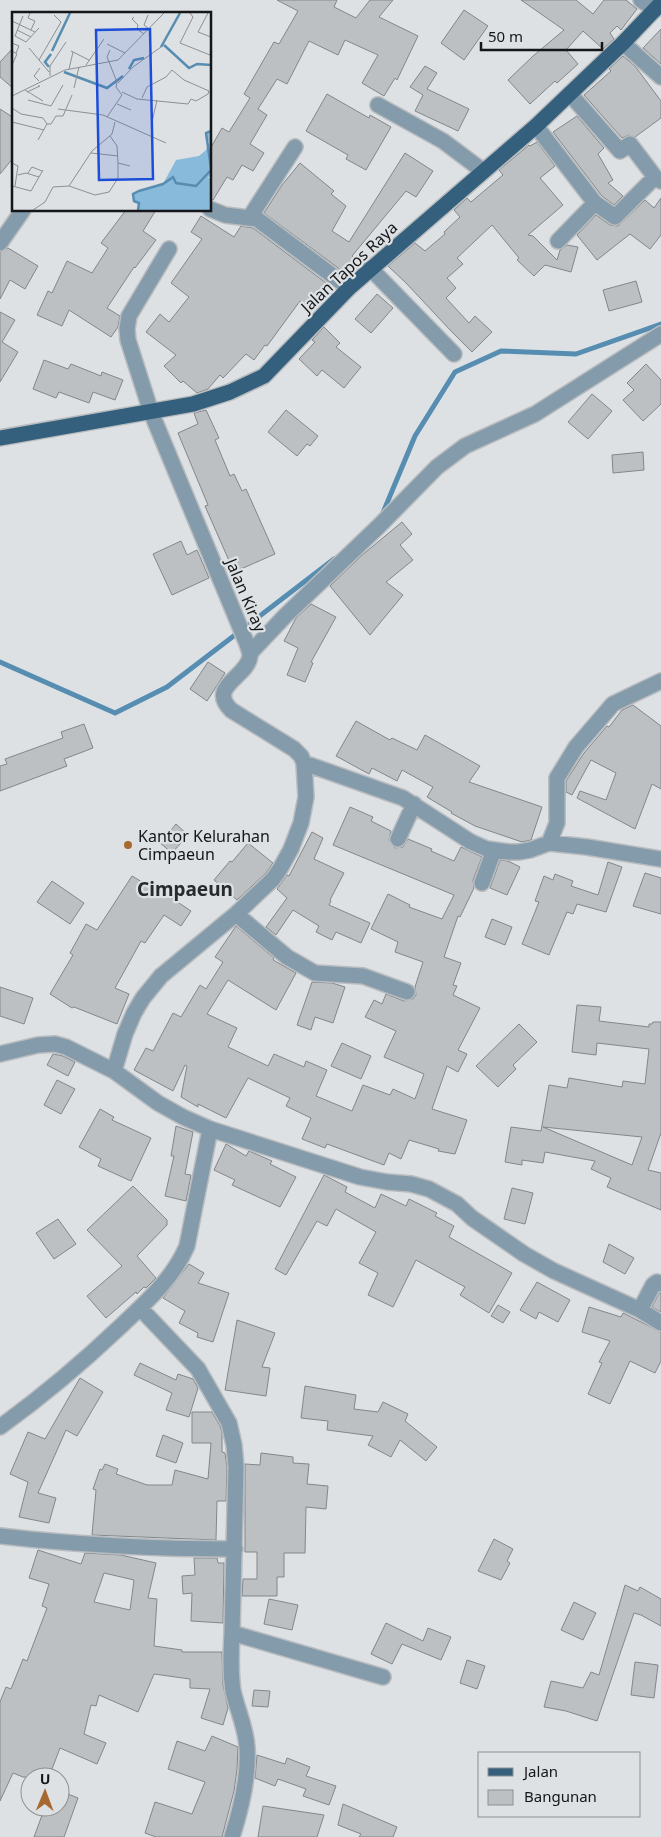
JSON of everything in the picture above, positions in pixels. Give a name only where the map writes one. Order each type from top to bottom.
[{"type":"main road","name":"Jalan Tapos Raya","points":[[0,438],[194,404],[230,392],[264,376],[370,268],[536,126],[623,43],[658,6]]},
{"type":"street","points":[[641,0],[658,6]]},
{"type":"street","points":[[623,43],[661,77]]},
{"type":"street","points":[[536,126],[595,203],[615,217],[658,179],[630,144],[620,151],[570,94]]},
{"type":"street","points":[[378,105],[443,141],[483,171]]},
{"type":"street","points":[[250,217],[295,147]]},
{"type":"street","points":[[558,240],[595,203]]},
{"type":"street","points":[[211,209],[225,215],[250,217],[264,223],[349,288]]},
{"type":"street","points":[[0,243],[22,211]]},
{"type":"street","name":"Jalan Kiray","points":[[169,248],[127,321],[128,340],[151,412],[249,648],[247,663],[226,688],[223,697],[225,704],[231,710],[294,749],[301,756],[304,763]]},
{"type":"street","points":[[370,268],[454,354]]},
{"type":"street","points":[[249,648],[379,526],[437,466],[465,446],[535,414],[661,334]]},
{"type":"street","points":[[549,843],[557,823],[557,778],[576,747],[613,704],[661,680]]},
{"type":"street","points":[[114,1071],[124,1034],[134,1013],[143,998],[161,976],[236,914],[273,879],[280,869],[291,849],[303,816],[306,797],[304,763],[394,794],[414,804],[471,842],[494,850],[519,852],[549,843],[587,847],[661,860]]},
{"type":"street","points":[[398,839],[414,804]]},
{"type":"street","points":[[482,883],[494,850]]},
{"type":"street","points":[[236,914],[287,957],[315,973],[364,976],[407,992]]},
{"type":"street","points":[[0,1054],[38,1044],[55,1044],[66,1047],[114,1071],[158,1103],[210,1129],[360,1177],[411,1184],[429,1189],[457,1204],[472,1218],[524,1254],[554,1271],[640,1310],[661,1323]]},
{"type":"street","points":[[0,1427],[66,1377],[159,1290],[172,1274],[187,1246],[210,1129]]},
{"type":"street","points":[[640,1310],[652,1285],[658,1282],[661,1284]]},
{"type":"street","points":[[140,1308],[198,1369],[229,1423],[234,1445],[236,1467],[235,1549],[230,1664],[234,1691],[247,1745],[247,1764],[241,1804],[232,1837]]},
{"type":"street","points":[[0,1536],[66,1544],[235,1549]]},
{"type":"street","points":[[232,1633],[383,1677]]},
{"type":"building","points":[[277,0],[337,0],[334,7],[356,18],[370,0],[393,0],[379,17],[418,36],[397,80],[395,78],[384,96],[362,83],[378,55],[345,40],[338,55],[309,41],[287,84],[277,79],[258,109],[267,115],[250,144],[264,153],[253,171],[242,165],[233,180],[227,177],[213,200],[211,200],[211,147],[222,128],[229,132],[250,98],[244,94],[274,42],[279,44],[298,11]]},
{"type":"building","points":[[521,0],[576,0],[593,14],[604,0],[626,0],[637,9],[621,30],[617,26],[610,33],[614,39],[603,49],[583,31],[566,50],[578,64],[557,83],[555,81],[530,104],[508,80],[564,30]]},
{"type":"building","points":[[464,10],[488,26],[464,60],[441,43]]},
{"type":"building","points":[[661,29],[661,64],[643,48]]},
{"type":"building","points":[[12,49],[12,87],[0,77],[0,62]]},
{"type":"building","points":[[623,56],[635,66],[661,101],[661,118],[635,137],[629,135],[622,138],[584,95],[611,71],[609,69]]},
{"type":"building","points":[[425,66],[437,73],[427,89],[469,109],[458,131],[415,111],[423,95],[410,87]]},
{"type":"building","points":[[327,94],[369,118],[370,115],[391,127],[366,170],[346,159],[348,155],[306,131]]},
{"type":"building","points":[[0,109],[12,117],[12,159],[0,174]]},
{"type":"building","points":[[577,116],[604,148],[598,154],[613,180],[608,183],[623,196],[614,205],[602,196],[553,132]]},
{"type":"building","points":[[537,142],[555,166],[540,178],[563,205],[528,235],[533,236],[557,260],[560,250],[567,245],[578,247],[571,272],[545,265],[534,276],[517,260],[519,258],[492,225],[457,258],[463,264],[447,278],[456,288],[446,298],[469,323],[475,316],[492,332],[472,352],[388,266],[415,243],[425,251],[445,234],[444,232],[460,217],[454,210],[467,198],[471,202],[503,175],[499,170],[529,145]]},
{"type":"building","points":[[405,153],[433,171],[416,197],[406,191],[352,256],[356,260],[345,273],[264,213],[282,185],[300,163],[334,191],[331,194],[346,206],[332,231],[349,242]]},
{"type":"building","points":[[661,198],[661,235],[650,249],[630,234],[597,260],[577,235],[596,215],[610,225],[618,226],[645,200],[654,208]]},
{"type":"building","points":[[125,211],[155,211],[143,231],[156,240],[134,267],[107,308],[120,316],[118,327],[111,337],[69,310],[62,326],[37,315],[48,291],[52,293],[67,261],[92,273],[108,248],[101,243]]},
{"type":"building","points":[[201,216],[234,237],[241,226],[253,228],[330,286],[311,310],[300,301],[267,346],[265,345],[254,360],[246,354],[223,378],[220,375],[208,389],[197,393],[183,381],[181,383],[164,366],[176,355],[146,332],[160,314],[169,322],[189,297],[171,283],[202,239],[191,232]]},
{"type":"building","points":[[8,248],[38,266],[25,289],[10,280],[0,299],[0,252]]},
{"type":"building","points":[[636,281],[642,302],[609,311],[603,290]]},
{"type":"building","points":[[377,294],[393,308],[371,333],[355,319]]},
{"type":"building","points":[[0,312],[15,320],[2,342],[18,352],[0,382]]},
{"type":"building","points":[[324,327],[340,343],[336,347],[361,367],[344,388],[322,370],[317,376],[299,359],[315,342],[312,340]]},
{"type":"building","points":[[44,360],[68,369],[71,364],[101,376],[102,372],[123,380],[115,400],[93,392],[89,403],[59,392],[56,398],[33,389]]},
{"type":"building","points":[[646,364],[661,380],[661,404],[643,421],[623,400],[634,390],[627,383]]},
{"type":"building","points":[[592,394],[612,411],[588,439],[568,422]]},
{"type":"building","points":[[206,410],[219,438],[215,440],[230,476],[234,474],[242,491],[246,489],[275,554],[234,572],[205,506],[208,505],[178,433],[198,424],[194,413]]},
{"type":"building","points":[[286,410],[318,436],[310,446],[307,444],[297,456],[268,432]]},
{"type":"building","points":[[643,452],[644,470],[613,473],[612,455]]},
{"type":"building","points":[[402,522],[412,534],[400,545],[413,560],[386,582],[403,595],[370,635],[330,586],[361,556]]},
{"type":"building","points":[[181,541],[187,555],[197,550],[209,578],[172,595],[153,554]]},
{"type":"building","points":[[311,604],[336,617],[311,662],[313,663],[305,682],[287,675],[298,648],[284,641],[296,618]]},
{"type":"building","points":[[208,662],[225,673],[207,701],[190,689]]},
{"type":"building","points":[[633,705],[661,726],[661,789],[652,784],[635,829],[577,798],[580,791],[606,800],[616,773],[591,760],[572,795],[566,792],[566,781],[584,753],[607,726],[609,727],[622,710]]},
{"type":"building","points":[[356,721],[390,740],[392,738],[417,750],[425,735],[480,766],[469,782],[542,807],[531,840],[522,842],[475,826],[451,813],[427,797],[433,787],[402,770],[397,781],[372,768],[369,774],[336,756]]},
{"type":"building","points":[[84,724],[93,748],[64,759],[67,766],[0,791],[0,766],[7,764],[5,759],[63,738],[61,732]]},
{"type":"building","points":[[350,807],[373,817],[371,821],[391,831],[389,840],[395,848],[403,847],[408,839],[454,861],[461,847],[482,857],[473,880],[474,888],[460,917],[458,916],[444,957],[461,963],[453,985],[457,986],[453,995],[480,1008],[458,1050],[467,1054],[458,1072],[447,1066],[432,1109],[467,1120],[455,1154],[438,1151],[439,1149],[409,1140],[401,1159],[389,1153],[384,1165],[327,1144],[325,1148],[302,1139],[311,1118],[286,1106],[290,1098],[248,1078],[226,1118],[198,1104],[198,1107],[181,1097],[187,1066],[185,1065],[173,1091],[134,1070],[146,1048],[153,1051],[173,1013],[181,1017],[200,985],[206,989],[223,962],[215,957],[236,926],[274,958],[273,960],[296,973],[276,1010],[228,980],[207,1014],[237,1028],[228,1047],[268,1066],[274,1054],[304,1067],[306,1061],[327,1070],[316,1096],[352,1111],[363,1085],[390,1095],[393,1089],[415,1099],[424,1074],[384,1057],[396,1031],[365,1017],[374,1000],[382,1004],[386,994],[404,1001],[413,999],[416,995],[415,987],[423,962],[395,952],[398,942],[371,929],[388,894],[410,905],[409,907],[442,919],[454,895],[333,845]]},
{"type":"building","points":[[176,824],[188,835],[172,853],[160,843]]},
{"type":"building","points":[[312,832],[323,838],[314,859],[344,873],[329,905],[370,923],[361,943],[336,932],[332,940],[316,932],[319,926],[293,910],[276,935],[266,927],[287,898],[277,889],[287,875],[289,876]]},
{"type":"building","points":[[248,843],[273,863],[266,873],[237,900],[214,880]]},
{"type":"building","points":[[500,860],[508,861],[520,867],[507,895],[490,888]]},
{"type":"building","points":[[608,862],[622,867],[606,912],[577,904],[573,914],[567,912],[549,955],[522,944],[539,902],[535,901],[544,876],[553,880],[555,874],[573,881],[571,886],[598,895]]},
{"type":"building","points":[[645,873],[661,878],[661,914],[633,906]]},
{"type":"building","points":[[132,876],[191,911],[181,926],[164,915],[145,943],[141,941],[115,988],[129,994],[117,1024],[74,1007],[72,1008],[50,994],[73,955],[70,953],[86,924],[97,930]]},
{"type":"building","points":[[52,881],[84,903],[70,924],[37,902]]},
{"type":"building","points":[[492,919],[512,927],[505,945],[485,937]]},
{"type":"building","points":[[312,982],[332,983],[345,987],[333,1023],[315,1017],[311,1030],[297,1025]]},
{"type":"building","points":[[0,987],[33,998],[24,1024],[0,1016]]},
{"type":"building","points":[[577,1005],[601,1007],[599,1021],[649,1027],[649,1024],[653,1022],[661,1022],[661,1133],[648,1170],[661,1173],[661,1210],[607,1187],[611,1178],[591,1169],[595,1161],[545,1152],[543,1163],[522,1160],[522,1165],[505,1162],[511,1127],[541,1131],[549,1085],[567,1088],[569,1078],[622,1087],[623,1081],[645,1084],[649,1049],[597,1043],[596,1055],[572,1052]],"holes":[[[543,1127],[642,1137],[632,1165]]]},
{"type":"building","points":[[519,1024],[537,1042],[513,1065],[516,1069],[498,1087],[476,1066]]},
{"type":"building","points":[[342,1043],[371,1056],[361,1079],[331,1066]]},
{"type":"building","points":[[53,1054],[63,1056],[75,1062],[68,1076],[47,1065]]},
{"type":"building","points":[[57,1080],[75,1089],[61,1114],[44,1105]]},
{"type":"building","points":[[100,1109],[114,1117],[112,1120],[151,1138],[131,1181],[98,1166],[101,1159],[79,1147]]},
{"type":"building","points":[[176,1126],[193,1132],[185,1174],[191,1175],[186,1201],[165,1196],[174,1156],[171,1156]]},
{"type":"building","points":[[226,1144],[246,1156],[249,1151],[272,1161],[270,1164],[296,1177],[280,1207],[232,1185],[235,1180],[214,1170]]},
{"type":"building","points":[[324,1175],[347,1187],[345,1192],[375,1208],[381,1194],[406,1206],[409,1199],[437,1213],[435,1216],[454,1226],[449,1237],[512,1273],[489,1313],[460,1295],[465,1287],[416,1260],[393,1307],[368,1295],[378,1273],[359,1263],[376,1232],[336,1209],[327,1226],[317,1221],[286,1275],[275,1269]]},
{"type":"building","points":[[133,1186],[167,1220],[167,1225],[137,1256],[156,1278],[146,1288],[144,1287],[137,1294],[136,1292],[106,1318],[87,1296],[122,1266],[87,1230]]},
{"type":"building","points":[[512,1188],[533,1193],[525,1224],[504,1219]]},
{"type":"building","points":[[58,1219],[76,1244],[54,1259],[36,1233]]},
{"type":"building","points":[[609,1244],[634,1258],[625,1274],[603,1262]]},
{"type":"building","points":[[189,1264],[204,1273],[198,1283],[229,1293],[213,1342],[197,1337],[198,1333],[179,1323],[185,1311],[163,1298]]},
{"type":"building","points":[[537,1282],[570,1300],[558,1322],[539,1312],[536,1319],[520,1310]]},
{"type":"building","points":[[659,1293],[661,1293],[661,1312],[652,1307]]},
{"type":"building","points":[[498,1305],[510,1312],[503,1323],[491,1316]]},
{"type":"building","points":[[589,1307],[621,1317],[623,1313],[661,1332],[661,1361],[655,1373],[630,1361],[610,1404],[588,1394],[602,1363],[599,1362],[610,1341],[582,1332]]},
{"type":"building","points":[[237,1320],[275,1333],[262,1367],[270,1368],[266,1396],[225,1390]]},
{"type":"building","points":[[140,1363],[176,1380],[178,1374],[193,1379],[198,1388],[189,1417],[166,1410],[172,1393],[134,1375]]},
{"type":"building","points":[[80,1378],[103,1392],[77,1436],[66,1430],[38,1493],[56,1498],[49,1523],[19,1517],[28,1482],[10,1474],[28,1432],[45,1439]]},
{"type":"building","points":[[305,1386],[356,1395],[354,1409],[378,1412],[383,1402],[408,1414],[405,1421],[437,1447],[426,1461],[400,1440],[391,1457],[368,1445],[373,1436],[327,1430],[328,1421],[301,1418]]},
{"type":"building","points":[[192,1412],[212,1412],[222,1432],[222,1452],[225,1453],[227,1467],[226,1501],[217,1501],[216,1540],[92,1535],[96,1490],[93,1489],[100,1469],[102,1470],[105,1464],[118,1469],[116,1474],[147,1485],[172,1485],[175,1470],[208,1479],[211,1443],[192,1443]]},
{"type":"building","points":[[163,1435],[183,1443],[176,1463],[156,1456]]},
{"type":"building","points":[[261,1453],[293,1457],[293,1463],[309,1464],[307,1484],[328,1486],[326,1509],[306,1507],[305,1553],[284,1553],[284,1577],[277,1577],[277,1596],[242,1596],[243,1579],[257,1579],[257,1552],[245,1552],[245,1464],[260,1465]]},
{"type":"building","points":[[494,1539],[513,1549],[507,1561],[510,1563],[501,1580],[478,1571]]},
{"type":"building","points":[[38,1550],[81,1564],[85,1553],[121,1555],[156,1563],[148,1598],[157,1599],[154,1646],[182,1650],[182,1652],[222,1652],[223,1685],[228,1708],[223,1725],[201,1718],[210,1689],[190,1688],[190,1679],[154,1674],[138,1712],[99,1695],[96,1706],[91,1705],[84,1734],[106,1743],[97,1764],[60,1748],[53,1767],[20,1767],[20,1776],[13,1773],[0,1801],[0,1702],[6,1687],[11,1689],[23,1659],[27,1661],[47,1608],[42,1606],[49,1584],[29,1578]],"holes":[[[104,1573],[134,1580],[130,1610],[94,1602]]]},
{"type":"building","points":[[194,1558],[217,1558],[218,1563],[224,1563],[223,1623],[191,1621],[192,1593],[183,1594],[182,1576],[195,1575]]},
{"type":"building","points":[[625,1585],[638,1591],[640,1587],[661,1599],[661,1626],[634,1613],[597,1721],[566,1711],[544,1707],[551,1681],[583,1688],[591,1672],[599,1675]]},
{"type":"building","points":[[269,1599],[298,1605],[292,1630],[264,1624]]},
{"type":"building","points":[[574,1602],[596,1613],[583,1640],[561,1630]]},
{"type":"building","points":[[386,1623],[423,1641],[428,1628],[451,1637],[441,1660],[402,1644],[392,1664],[371,1654]]},
{"type":"building","points":[[467,1660],[485,1666],[477,1689],[460,1683]]},
{"type":"building","points":[[635,1662],[658,1665],[654,1698],[631,1695]]},
{"type":"building","points":[[254,1690],[270,1691],[268,1707],[252,1706]]},
{"type":"building","points":[[212,1736],[238,1747],[234,1791],[222,1837],[156,1837],[145,1833],[155,1802],[192,1814],[205,1782],[168,1769],[177,1741],[205,1751]]},
{"type":"building","points":[[257,1755],[285,1764],[287,1758],[310,1767],[306,1776],[336,1786],[329,1805],[303,1796],[306,1789],[278,1779],[275,1786],[255,1778]]},
{"type":"building","points":[[70,1795],[78,1798],[64,1837],[34,1837],[41,1817],[70,1817]]},
{"type":"building","points":[[343,1804],[397,1827],[393,1837],[359,1837],[361,1834],[338,1825]]},
{"type":"building","points":[[263,1806],[324,1815],[317,1837],[258,1837]]},
{"type":"waterway","points":[[382,515],[415,436],[455,372],[501,351],[576,354],[661,324]]},
{"type":"waterway","points":[[0,662],[115,713],[167,687],[334,559]]},
{"type":"place","name":"Kantor Kelurahan Cimpaeun","points":[[128,845]]},
{"type":"district","name":"Cimpaeun","points":[[185,889]]}]
